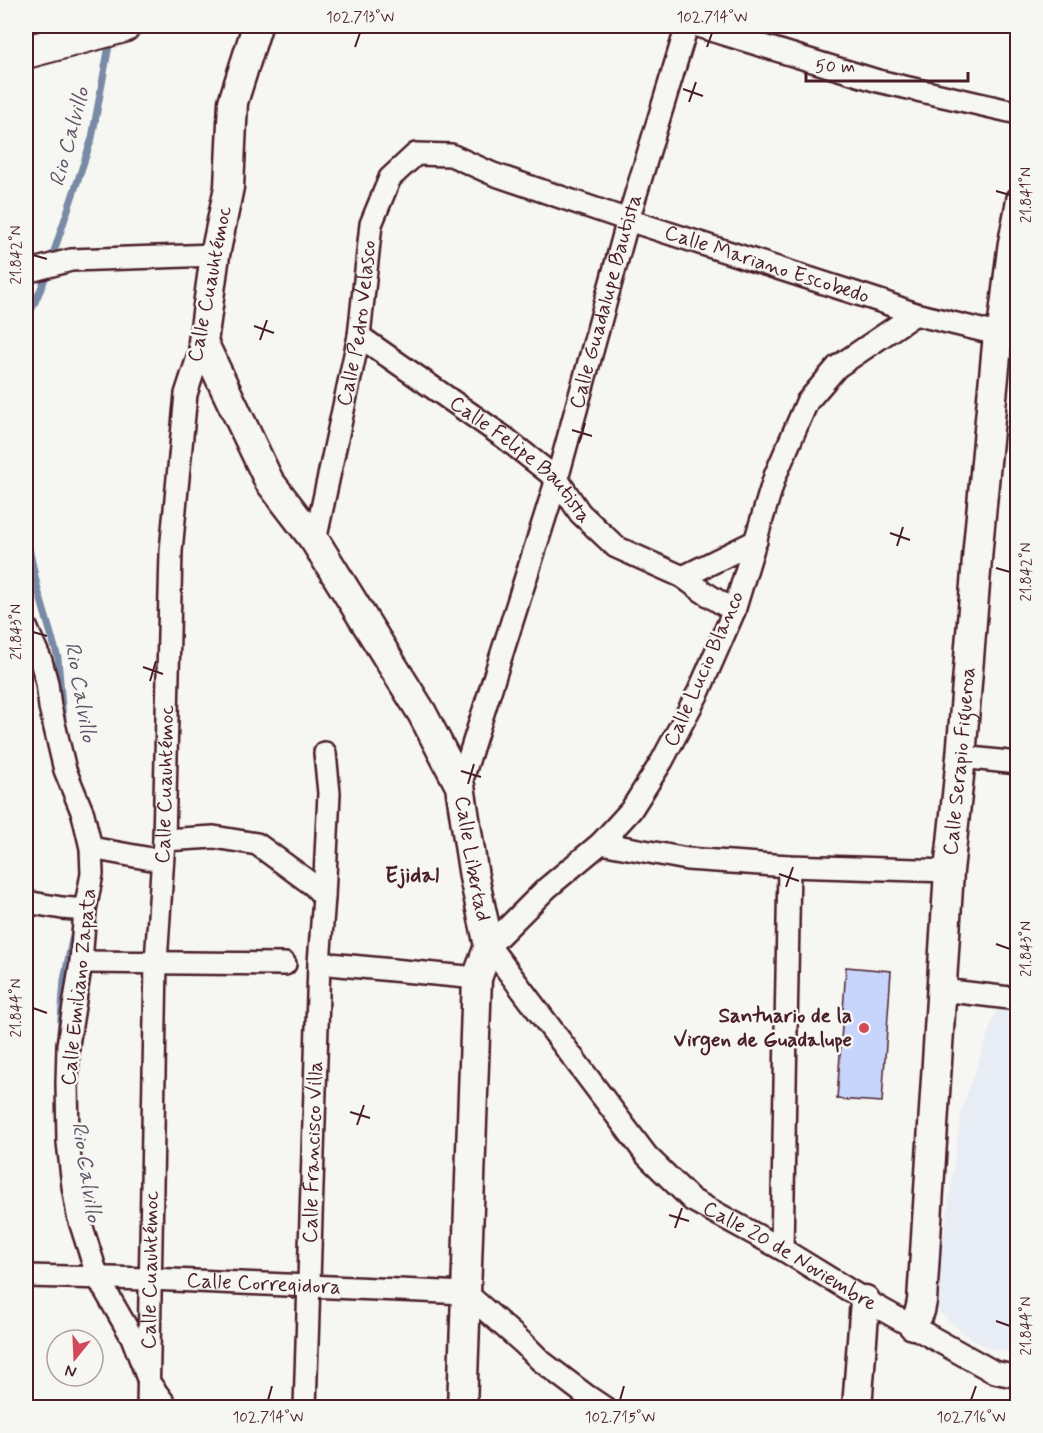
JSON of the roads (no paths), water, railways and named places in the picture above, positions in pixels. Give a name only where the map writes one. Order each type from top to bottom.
[{"type":"main road","points":[[26,52],[111,29]]},
{"type":"street","name":"Calle Cuauhtémoc","points":[[148,1407],[156,962],[163,851],[171,551],[186,394],[203,342],[215,255],[229,187],[233,102],[257,26]]},
{"type":"street","name":"Calle Guadalupe Bautista","points":[[460,786],[557,479],[628,220],[687,26]]},
{"type":"street","points":[[698,26],[878,81],[1017,113]]},
{"type":"street","name":"Calle Pedro Velasco","points":[[315,541],[359,336],[371,224],[390,178],[416,154],[451,155]]},
{"type":"street","name":"Calle Mariano Escobedo","points":[[451,155],[493,174],[915,314],[1008,337]]},
{"type":"street","name":"Calle Serapio Figueroa","points":[[913,1325],[922,1301],[949,871],[978,547],[1008,337],[1009,245],[1017,198]]},
{"type":"street","points":[[26,272],[71,260],[215,255]]},
{"type":"street","name":"Calle Lucio Blanco","points":[[489,946],[547,888],[602,843],[631,810],[662,761],[699,691],[734,611],[775,476],[807,402],[837,367],[915,314]]},
{"type":"street","name":"Calle Felipe Bautista","points":[[359,336],[506,438],[557,479],[580,513],[616,547],[683,577],[734,611]]},
{"type":"street","name":"Calle Libertad","points":[[203,342],[269,481],[315,541],[422,713],[460,786],[474,877],[489,946],[477,978],[462,1407]]},
{"type":"street","points":[[683,577],[756,541]]},
{"type":"street","name":"Calle Emiliano Zapata","points":[[26,627],[41,661],[65,770],[83,814],[91,848],[92,874],[85,910],[81,962],[68,1045],[68,1142],[78,1215],[98,1278],[132,1337],[150,1384],[168,1407]]},
{"type":"street","name":"Calle Francisco Villa","points":[[305,1407],[319,963],[329,793],[325,753]]},
{"type":"street","points":[[961,757],[1017,763]]},
{"type":"street","points":[[91,848],[163,851],[214,837],[257,844],[313,885],[324,897]]},
{"type":"street","points":[[602,843],[687,859],[789,866],[949,871]]},
{"type":"street","points":[[782,1249],[789,866]]},
{"type":"street","points":[[26,902],[85,910]]},
{"type":"street","name":"Calle 20 de Noviembre","points":[[489,946],[647,1156],[692,1200],[782,1249],[865,1300],[994,1372],[1017,1377]]},
{"type":"street","points":[[81,962],[285,964]]},
{"type":"street","points":[[319,963],[477,978]]},
{"type":"street","points":[[942,990],[1017,999]]},
{"type":"street","name":"Calle Corregidora","points":[[26,1276],[466,1293]]},
{"type":"street","points":[[466,1293],[540,1361],[605,1407]]},
{"type":"street","points":[[857,1407],[865,1300]]},
{"type":"waterway","name":"Rio Calvillo","points":[[26,322],[43,284],[92,138],[110,40]]},
{"type":"waterway","name":"Rio Calvillo","points":[[26,534],[38,590],[58,658],[63,719]]},
{"type":"waterway","name":"Rio Calvillo","points":[[60,1032],[64,980],[74,930]]},
{"type":"place","name":"Santuario de la Virgen de Guadalupe","points":[[864,1028]]},
{"type":"district","name":"Ejidal","points":[[412,876]]}]
